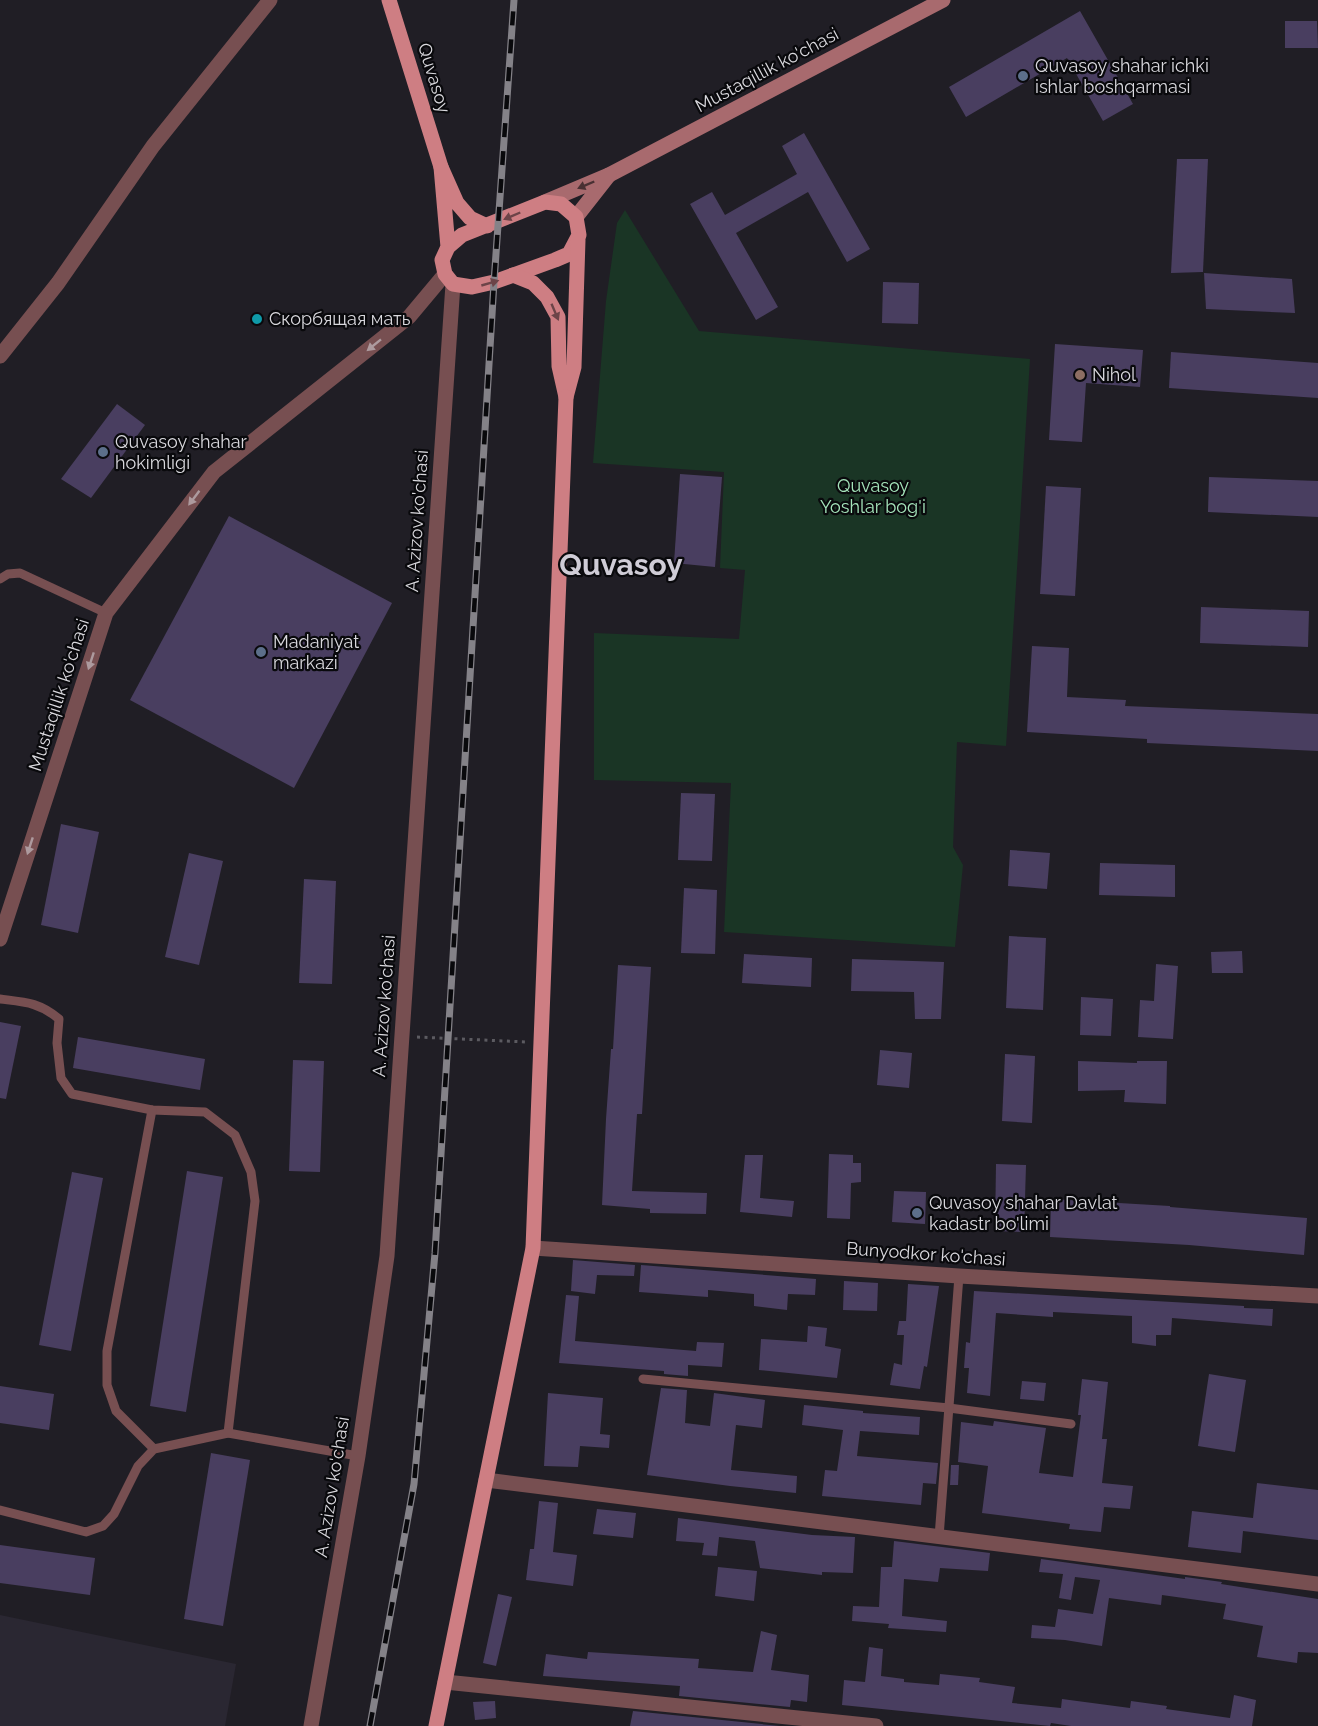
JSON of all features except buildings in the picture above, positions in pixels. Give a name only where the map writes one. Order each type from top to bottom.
[{"type":"main road","name":"Quvasoy","points":[[389,0],[441,167]]},
{"type":"main road","name":"Mustaqillik ko'chasi","points":[[545,202],[609,175],[943,0]]},
{"type":"main road","points":[[441,167],[457,203],[470,218],[487,226]]},
{"type":"main road","points":[[441,167],[448,247]]},
{"type":"main road","points":[[576,217],[609,175]]},
{"type":"main road","points":[[436,1726],[532,1248],[566,397],[574,367],[579,235],[576,217],[561,204],[545,202],[462,234],[448,247],[442,260],[449,279],[472,287],[513,275],[568,254],[579,235]]},
{"type":"main road","points":[[513,275],[533,283],[548,297],[558,317],[559,366],[566,397]]},
{"type":"street","points":[[0,356],[58,283],[153,146],[270,0]]},
{"type":"street","name":"Mustaqillik ko'chasi","points":[[0,939],[106,613],[214,472],[409,317],[449,279]]},
{"type":"street","name":"A. Azizov ko'chasi","points":[[311,1726],[358,1456],[387,1256],[449,279]]},
{"type":"street","name":"Bunyodkor ko'chasi","points":[[532,1248],[959,1276],[1318,1296]]},
{"type":"street","points":[[486,1480],[1318,1584]]},
{"type":"street","points":[[445,1682],[876,1726]]},
{"type":"lane","points":[[0,579],[8,574],[20,573],[106,613]]},
{"type":"lane","points":[[0,999],[46,1008],[59,1019],[57,1043],[61,1078],[72,1094],[152,1110],[205,1112],[235,1136],[251,1172],[255,1201],[228,1433]]},
{"type":"lane","points":[[152,1110],[107,1351],[107,1385],[116,1411],[154,1449]]},
{"type":"lane","points":[[939,1537],[959,1276]]},
{"type":"lane","points":[[643,1379],[949,1408],[1071,1424]]},
{"type":"lane","points":[[0,1510],[86,1532],[103,1526],[114,1514],[138,1466],[154,1449],[228,1433],[358,1456]]},
{"type":"path","points":[[402,1036],[541,1043]]},
{"type":"shaded area","points":[[0,1615],[236,1664],[225,1726],[0,1726]]},
{"type":"green space","name":"Quvasoy Yoshlar bog'i","points":[[625,210],[699,331],[1030,359],[1006,746],[957,742],[953,847],[963,865],[955,947],[724,932],[731,783],[594,780],[594,633],[739,639],[745,570],[720,568],[724,472],[593,463],[606,301],[617,223]]},
{"type":"railway","points":[[370,1726],[414,1484],[435,1253],[494,282],[514,0]]},
{"type":"place","name":"Quvasoy shahar ichki ishlar boshqarmasi","points":[[1023,76]]},
{"type":"place","name":"Скорбящая мать","points":[[257,319]]},
{"type":"place","name":"Nihol","points":[[1080,375]]},
{"type":"place","name":"Quvasoy shahar hokimligi","points":[[103,452]]},
{"type":"place","name":"Madaniyat markazi","points":[[261,652]]},
{"type":"place","name":"Quvasoy shahar Davlat kadastr bo'limi","points":[[917,1213]]},
{"type":"district","name":"Quvasoy","points":[[621,565]]}]
